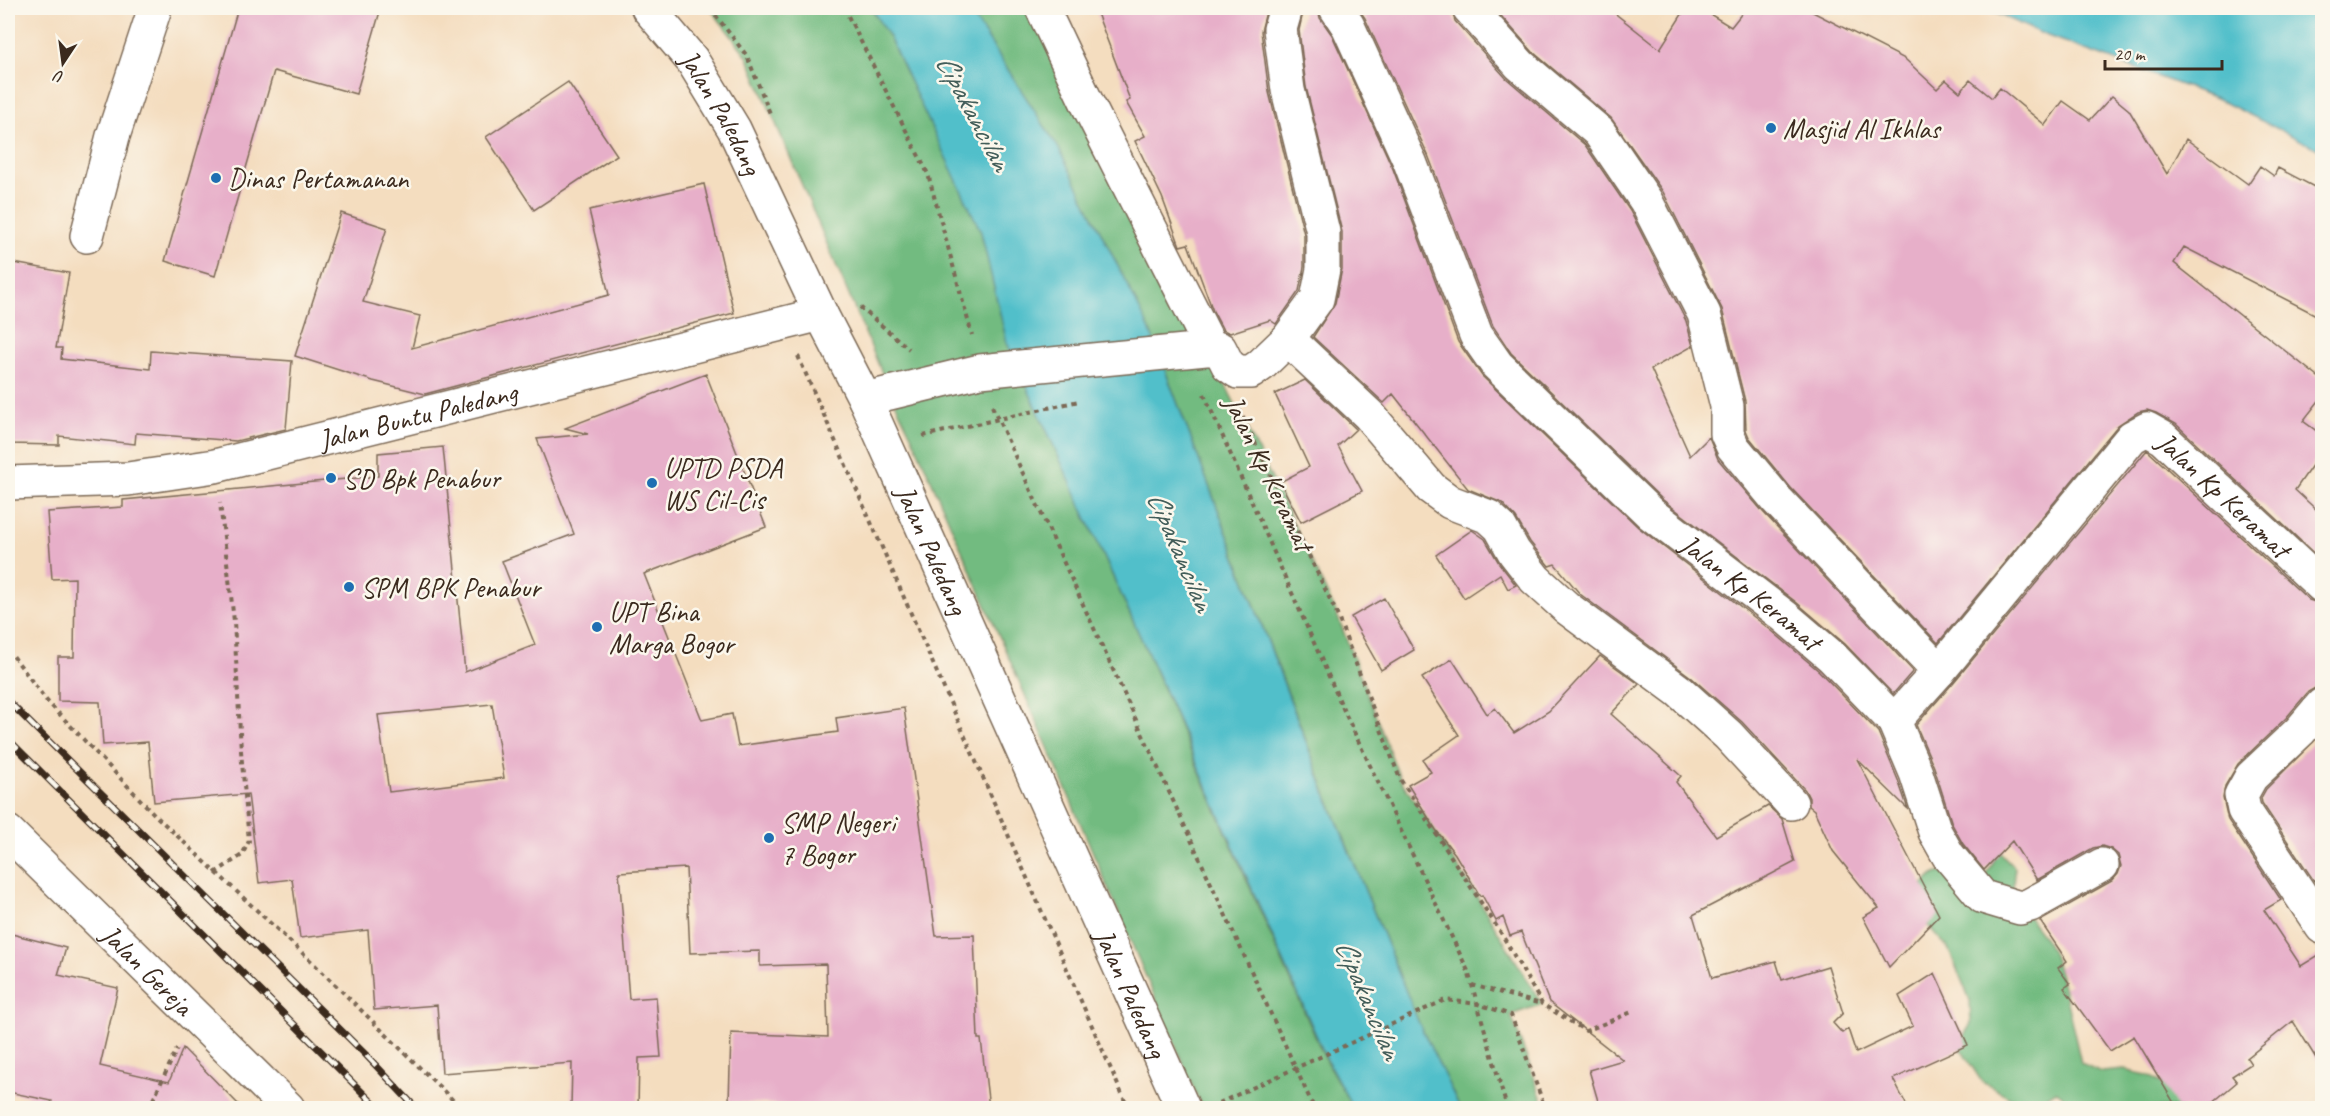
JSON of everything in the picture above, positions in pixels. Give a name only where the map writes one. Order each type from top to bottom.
[{"type":"street","points":[[87,236],[113,136],[155,8]]},
{"type":"street","name":"Jalan Paledang","points":[[648,8],[692,60],[734,129],[821,314],[865,399],[1196,1108]]},
{"type":"street","points":[[1041,8],[1205,349]]},
{"type":"street","points":[[865,399],[985,371],[1205,349],[1220,349],[1228,365],[1238,372],[1251,372],[1261,365],[1288,339],[1317,299],[1323,269],[1323,232],[1288,90],[1280,29],[1286,8]]},
{"type":"street","name":"Jalan Kp Keramat","points":[[1336,8],[1348,26],[1410,162],[1476,335],[1497,365],[1628,494],[1784,616],[1832,657],[1894,720],[1916,773],[1935,832],[1948,855],[1983,897],[2020,908],[2030,905],[2102,865]]},
{"type":"street","points":[[1469,8],[1520,65],[1599,132],[1646,201],[1704,314],[1727,406],[1727,434],[1733,447],[1777,500],[1939,671]]},
{"type":"street","name":"Jalan Buntu Paledang","points":[[8,483],[128,479],[215,466],[821,314]]},
{"type":"street","points":[[1288,339],[1369,416],[1431,488],[1450,502],[1489,517],[1500,527],[1514,552],[1535,579],[1568,608],[1679,691],[1728,735],[1791,803]]},
{"type":"street","name":"Jalan Kp Keramat","points":[[1894,720],[1939,671],[2132,437],[2147,429],[2163,438],[2322,586]]},
{"type":"street","points":[[2322,705],[2293,738],[2251,777],[2241,795],[2244,810],[2322,927]]},
{"type":"street","name":"Jalan Gereja","points":[[8,832],[192,1016],[288,1108]]},
{"type":"path","points":[[844,8],[928,174],[998,420],[1314,1108]]},
{"type":"path","points":[[855,303],[944,379]]},
{"type":"path","points":[[783,324],[1128,1108]]},
{"type":"path","points":[[1199,385],[1345,713],[1468,971],[1507,1108]]},
{"type":"path","name":"Jalan Kp Keramat","points":[[1236,404],[1336,612],[1400,779],[1501,933],[1542,1004]]},
{"type":"path","points":[[913,439],[1012,416]]},
{"type":"path","points":[[215,466],[234,621],[241,751],[249,841],[242,855],[215,873]]},
{"type":"path","points":[[8,649],[46,700],[157,817],[312,962],[461,1108]]},
{"type":"path","points":[[1472,985],[1542,1004],[1586,1031],[1632,1012]]},
{"type":"path","points":[[1196,1108],[1307,1064],[1445,1000],[1478,1004],[1511,1015],[1545,1108]]},
{"type":"path","points":[[149,1108],[192,1016]]},
{"type":"green space","points":[[710,8],[871,8],[889,37],[981,232],[1007,343],[1148,654],[1326,1061],[1353,1108],[1202,1108],[1053,759],[913,439],[891,394],[747,56]]},
{"type":"green space","points":[[968,8],[1042,8],[1137,208],[1336,612],[1400,779],[1471,887],[1542,1004],[1511,1015],[1545,1108],[1460,1108],[1418,1021],[1328,798],[1149,328],[1058,147]]},
{"type":"green space","points":[[1999,851],[2015,868],[2013,886],[2021,907],[2051,950],[2081,1063],[2102,1072],[2124,1070],[2147,1075],[2169,1087],[2179,1108],[2077,1108],[2056,1091],[2030,1108],[1982,1082],[1958,1045],[1971,1024],[1970,1000],[1948,948],[1912,908],[1929,878],[1941,872],[1956,876],[1979,890]]},
{"type":"water","name":"Cipakancilan","points":[[871,8],[968,8],[1058,147],[1149,328],[1325,792],[1418,1021],[1460,1108],[1353,1108],[1327,1060],[1161,682],[1007,343],[981,232],[889,37]]},
{"type":"water","points":[[1984,8],[2322,8],[2322,151],[2216,98],[2045,35]]},
{"type":"building","name":"Dinas Pertamanan","points":[[238,8],[381,8],[356,94],[274,71],[215,276],[165,261]]},
{"type":"building","points":[[1095,8],[1267,8],[1261,31],[1269,92],[1304,234],[1304,267],[1299,291],[1276,324],[1270,320],[1230,333],[1223,330],[1213,311],[1188,244],[1180,246],[1162,197],[1135,141],[1145,136],[1126,102],[1130,100]]},
{"type":"building","points":[[1304,8],[1318,8],[1320,18],[1332,35],[1393,169],[1458,342],[1482,376],[1638,527],[1772,631],[1819,671],[1878,732],[1908,809],[1857,759],[1939,915],[1889,967],[1863,917],[1879,908],[1833,851],[1814,810],[1809,806],[1809,798],[1805,790],[1742,722],[1691,677],[1580,594],[1555,564],[1549,566],[1530,542],[1516,518],[1502,503],[1468,489],[1393,394],[1384,403],[1313,337],[1335,303],[1342,269],[1342,232],[1306,87],[1299,30]]},
{"type":"building","points":[[1358,8],[1451,8],[1455,21],[1506,78],[1585,145],[1630,211],[1686,321],[1693,346],[1651,369],[1690,456],[1709,437],[1718,459],[1763,512],[1913,671],[1893,694],[1845,644],[1796,602],[1663,500],[1511,353],[1493,326],[1428,155],[1365,18]]},
{"type":"building","points":[[1494,8],[1608,8],[1660,49],[1686,8],[1700,8],[1731,27],[1746,8],[1805,8],[1905,59],[1937,89],[1946,80],[1960,92],[1970,80],[1992,98],[2000,88],[2045,125],[2063,101],[2090,120],[2112,96],[2129,110],[2167,174],[2186,139],[2248,184],[2260,166],[2274,176],[2278,168],[2322,191],[2322,318],[2184,247],[2174,263],[2322,380],[2322,397],[2303,421],[2322,435],[2322,451],[2295,490],[2322,515],[2322,561],[2176,424],[2147,410],[2138,412],[2118,425],[1938,643],[1791,488],[1749,437],[1746,430],[1745,401],[1722,309],[1663,192],[1611,118],[1533,52]]},
{"type":"building","points":[[568,82],[617,155],[534,210],[486,137]]},
{"type":"building","points":[[704,184],[734,313],[425,394],[373,381],[295,356],[341,213],[387,228],[363,302],[420,316],[412,348],[609,295],[589,210]]},
{"type":"building","points":[[8,262],[69,273],[56,348],[62,348],[61,359],[150,369],[151,351],[292,361],[286,429],[236,441],[136,433],[135,444],[59,436],[59,445],[8,444]]},
{"type":"building","points":[[706,374],[766,527],[644,574],[702,720],[732,714],[738,746],[838,732],[836,718],[904,708],[936,936],[974,935],[978,1039],[981,1039],[989,1108],[853,1108],[729,1102],[731,1033],[828,1037],[826,964],[760,966],[760,951],[690,953],[686,868],[619,872],[629,999],[656,997],[661,1057],[639,1058],[638,1108],[571,1108],[572,1063],[442,1073],[437,1005],[374,1010],[368,930],[300,938],[292,879],[259,883],[248,794],[154,802],[148,742],[103,745],[100,702],[58,701],[58,657],[74,657],[75,578],[52,579],[47,512],[123,507],[123,500],[378,476],[378,453],[443,447],[465,672],[535,645],[502,561],[574,534],[537,439],[588,434],[565,428]],"holes":[[[492,704],[504,778],[389,792],[378,715]]]},
{"type":"building","points":[[1305,380],[1356,429],[1338,446],[1362,491],[1301,522],[1280,482],[1309,467],[1275,394]]},
{"type":"building","points":[[2147,450],[2309,600],[2322,604],[2322,687],[2308,692],[2286,718],[2238,764],[2225,786],[2223,798],[2228,820],[2281,900],[2264,910],[2301,966],[2322,953],[2322,1068],[2293,1021],[2247,1058],[2251,1064],[2232,1076],[2237,1082],[2206,1108],[2177,1108],[2134,1036],[2110,1051],[2064,988],[2070,984],[2058,968],[2067,961],[2040,921],[2112,881],[2121,866],[2118,855],[2102,846],[2093,848],[2037,880],[2012,841],[1984,870],[1963,844],[1952,824],[1934,767],[1916,725]]},
{"type":"building","points":[[1472,530],[1485,539],[1499,563],[1516,585],[1508,589],[1500,574],[1464,598],[1436,555]]},
{"type":"building","points":[[1384,598],[1414,650],[1381,670],[1351,617]]},
{"type":"building","points":[[1600,656],[1639,684],[1611,714],[1681,776],[1676,782],[1716,836],[1768,806],[1782,819],[1795,862],[1693,915],[1712,978],[1776,961],[1782,980],[1828,966],[1843,1013],[1833,1023],[1842,1033],[1848,1029],[1856,1053],[1913,1026],[1899,996],[1935,973],[1968,1045],[1893,1079],[1908,1108],[1600,1108],[1589,1070],[1623,1060],[1549,1002],[1521,932],[1510,936],[1503,917],[1496,921],[1482,895],[1480,896],[1455,854],[1436,830],[1408,785],[1431,772],[1423,760],[1459,735],[1422,678],[1452,659],[1487,714],[1495,708],[1514,733],[1549,711]]},
{"type":"building","points":[[2322,733],[2322,876],[2314,881],[2262,803],[2261,798],[2266,789]]},
{"type":"building","points":[[8,933],[66,948],[58,975],[118,988],[100,1066],[169,1082],[183,1048],[242,1108],[50,1108],[52,1101],[8,1092]]},
{"type":"railway","points":[[8,701],[366,1055],[416,1108]]},
{"type":"railway","points":[[8,739],[378,1108]]},
{"type":"place","name":"Masjid Al Ikhlas","points":[[1771,128]]},
{"type":"place","name":"Dinas Pertamanan","points":[[216,178]]},
{"type":"place","name":"SD Bpk Penabur","points":[[331,478]]},
{"type":"place","name":"UPTD PSDA WS Cil-Cis","points":[[652,483]]},
{"type":"place","name":"SPM BPK Penabur","points":[[349,587]]},
{"type":"place","name":"UPT Bina Marga Bogor","points":[[597,627]]},
{"type":"place","name":"SMP Negeri 7 Bogor","points":[[769,838]]}]
